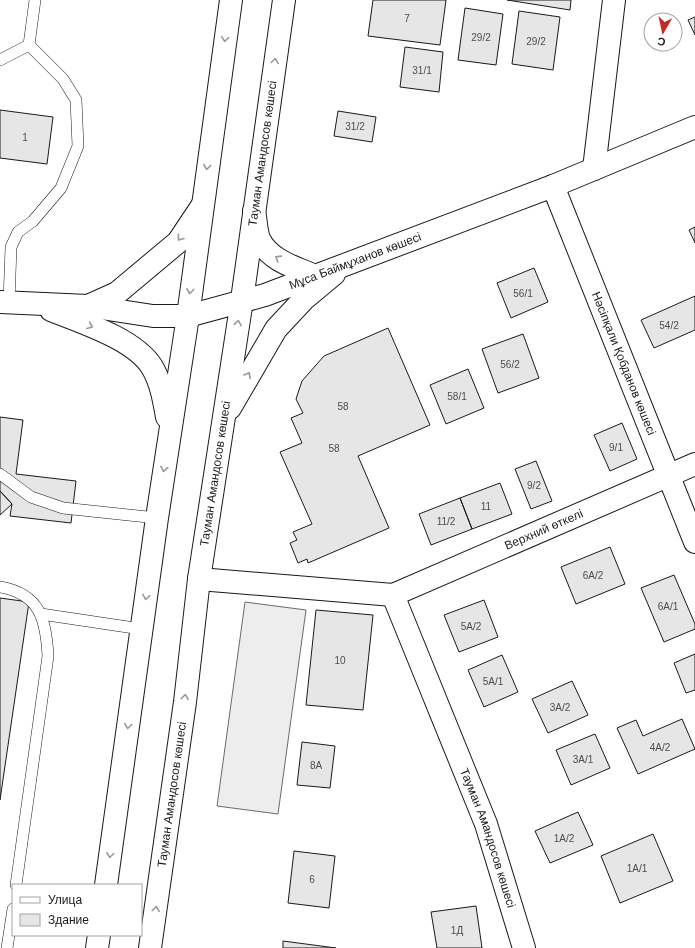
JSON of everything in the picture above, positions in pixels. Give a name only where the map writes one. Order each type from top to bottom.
[{"type":"main road","points":[[106,884],[157,518],[188,316],[231,0]]},
{"type":"main road","name":"Тауман Амандосов көшесі","points":[[150,948],[184,709],[199,580],[222,422],[242,300],[284,0]]},
{"type":"main road","points":[[594,169],[614,0]]},
{"type":"main road","name":"Мұса Баймұханов көшесі","points":[[5,302],[41,305],[88,306],[153,316],[188,316],[242,300],[265,295],[553,186],[695,127]]},
{"type":"main road","name":"Нәсіпқали Қобданов көшесі","points":[[553,186],[695,542]]},
{"type":"main road","points":[[88,306],[117,293],[178,242],[202,206]]},
{"type":"main road","points":[[254,211],[259,238],[266,248],[276,258],[313,276]]},
{"type":"main road","points":[[222,422],[256,361],[276,329],[304,299],[344,265]]},
{"type":"main road","points":[[41,305],[107,333],[132,347],[151,367],[162,392],[170,434]]},
{"type":"main road","name":"Верхний өткелі","points":[[393,595],[695,464]]},
{"type":"main road","points":[[199,580],[393,595]]},
{"type":"main road","name":"Тауман Амандосов көшесі","points":[[393,595],[486,824],[524,948]]},
{"type":"main road","points":[[97,948],[99,936]]},
{"type":"lane","points":[[29,45],[35,0]]},
{"type":"lane","points":[[0,60],[29,45]]},
{"type":"lane","points":[[5,302],[11,246],[18,232],[33,221],[61,188],[78,146],[76,100],[63,79],[29,45]]},
{"type":"lane","points":[[0,474],[31,497],[62,508],[157,518]]},
{"type":"lane","points":[[0,586],[12,589],[32,599],[41,614],[47,634],[48,656],[16,884]]},
{"type":"lane","points":[[41,614],[142,629]]},
{"type":"lane","points":[[8,948],[12,917]]},
{"type":"shaded area","points":[[245,602],[306,610],[278,814],[217,806]]},
{"type":"building","points":[[373,0],[446,0],[440,45],[368,36]]},
{"type":"building","points":[[507,0],[571,0],[570,10]]},
{"type":"building","points":[[465,8],[503,14],[496,65],[458,60]]},
{"type":"building","points":[[519,11],[560,17],[553,70],[512,64]]},
{"type":"building","points":[[695,17],[695,35],[688,20]]},
{"type":"building","points":[[405,47],[443,52],[439,92],[400,87]]},
{"type":"building","points":[[0,110],[53,117],[47,164],[0,158]]},
{"type":"building","points":[[338,111],[376,117],[372,142],[334,136]]},
{"type":"building","points":[[695,227],[695,243],[689,230]]},
{"type":"building","points":[[534,268],[548,302],[511,318],[497,283]]},
{"type":"building","points":[[695,296],[695,330],[654,348],[641,320]]},
{"type":"building","points":[[388,328],[430,425],[358,456],[389,528],[308,563],[307,559],[298,563],[290,543],[297,540],[293,532],[312,524],[280,452],[302,443],[291,418],[303,413],[296,399],[302,381],[324,356]]},
{"type":"building","points":[[523,334],[539,378],[498,393],[482,349]]},
{"type":"building","points":[[468,369],[484,408],[446,424],[430,385]]},
{"type":"building","points":[[0,417],[23,420],[16,474],[76,481],[71,523],[10,516],[12,504],[0,491]]},
{"type":"building","points":[[622,423],[637,459],[610,471],[594,435]]},
{"type":"building","points":[[536,461],[552,501],[531,509],[515,469]]},
{"type":"building","points":[[500,483],[512,514],[472,529],[460,498]]},
{"type":"building","points":[[0,491],[12,504],[0,515]]},
{"type":"building","points":[[460,498],[472,529],[431,545],[419,514]]},
{"type":"building","points":[[610,547],[625,584],[576,604],[561,567]]},
{"type":"building","points":[[674,575],[695,624],[695,629],[664,642],[641,588]]},
{"type":"building","points":[[0,598],[29,602],[0,800]]},
{"type":"building","points":[[484,600],[498,637],[459,652],[444,615]]},
{"type":"building","points":[[316,610],[373,615],[363,710],[306,705]]},
{"type":"building","points":[[695,654],[695,690],[686,693],[674,663]]},
{"type":"building","points":[[502,655],[518,692],[484,707],[468,670]]},
{"type":"building","points":[[572,681],[588,715],[548,733],[532,699]]},
{"type":"building","points":[[682,719],[695,749],[638,774],[617,728],[636,720],[643,736]]},
{"type":"building","points":[[595,734],[610,768],[571,785],[556,750]]},
{"type":"building","points":[[302,742],[335,746],[330,788],[297,785]]},
{"type":"building","points":[[578,812],[593,845],[550,863],[535,831]]},
{"type":"building","points":[[653,834],[673,881],[620,903],[601,856]]},
{"type":"building","points":[[294,851],[335,856],[329,908],[288,903]]},
{"type":"building","points":[[476,906],[482,948],[437,948],[431,912]]},
{"type":"building","points":[[283,941],[336,948],[283,948]]}]
